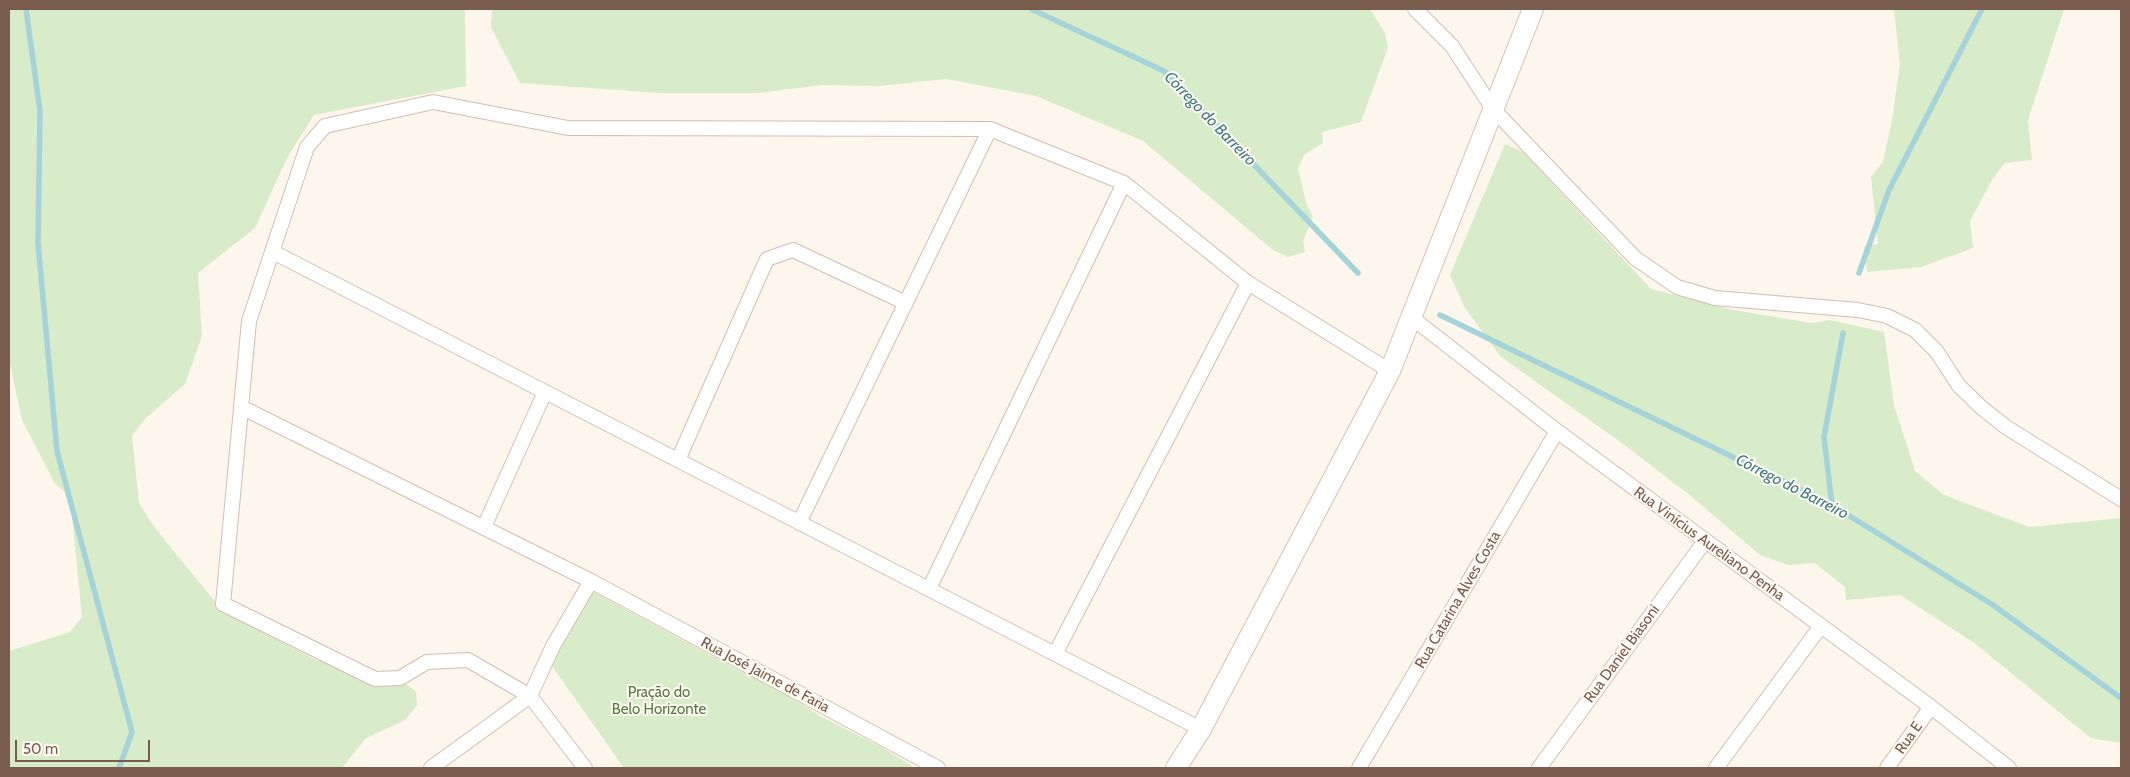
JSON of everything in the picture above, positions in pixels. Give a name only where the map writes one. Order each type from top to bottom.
[{"type":"street","points":[[1415,9],[1452,46],[1492,109],[1635,258],[1677,287],[1715,298],[1858,310],[1887,316],[1915,330],[1937,352],[1959,386],[2006,427],[2121,499]]},
{"type":"street","points":[[1176,768],[1201,729],[1390,371],[1533,9]]},
{"type":"street","points":[[585,768],[530,696],[468,660],[427,662],[400,678],[375,679],[223,604],[250,321],[307,147],[325,126],[433,102],[568,128],[990,129],[1124,183],[1248,284],[1390,371]]},
{"type":"street","points":[[799,523],[990,129]]},
{"type":"street","points":[[929,589],[1124,183]]},
{"type":"street","points":[[678,460],[767,259],[793,250],[906,303]]},
{"type":"street","points":[[273,252],[1201,729]]},
{"type":"street","points":[[1055,654],[1248,284]]},
{"type":"street","name":"Rua Vinícius Aureliano Penha","points":[[1412,317],[1557,431],[1931,707],[2009,768]]},
{"type":"street","points":[[484,527],[545,392]]},
{"type":"street","name":"Rua José Jaime de Faria","points":[[241,407],[591,581],[938,768]]},
{"type":"street","name":"Rua Catarina Alves Costa","points":[[1359,768],[1557,431]]},
{"type":"street","name":"Rua Daniel Biasoni","points":[[1539,768],[1705,541]]},
{"type":"street","points":[[431,768],[530,696],[552,646],[591,581]]},
{"type":"street","points":[[1716,768],[1821,626]]},
{"type":"street","name":"Rua E","points":[[1887,768],[1931,707]]},
{"type":"green space","points":[[9,9],[465,9],[466,86],[314,115],[287,158],[255,228],[198,273],[202,336],[185,384],[144,420],[132,436],[139,503],[155,528],[217,604],[232,616],[318,661],[345,658],[401,680],[416,692],[417,705],[405,720],[366,738],[342,768],[9,768],[9,651],[70,632],[82,617],[70,496],[55,484],[22,420],[9,360]]},
{"type":"green space","points":[[492,9],[1370,9],[1385,33],[1388,47],[1361,122],[1322,132],[1323,143],[1304,155],[1298,168],[1306,203],[1313,217],[1303,241],[1305,252],[1288,257],[1273,250],[1143,141],[1036,96],[946,79],[879,86],[823,85],[758,93],[659,93],[520,83],[491,27]]},
{"type":"green space","points":[[1894,9],[2064,9],[2028,120],[2032,160],[2005,163],[1993,178],[1970,221],[1973,248],[1921,267],[1867,272],[1864,246],[1878,244],[1871,177],[1883,162],[1892,120],[1900,65]]},
{"type":"green space","points":[[1505,144],[1523,152],[1651,289],[1733,310],[1811,323],[1830,320],[1884,332],[1894,405],[1915,471],[1944,495],[2029,527],[2121,518],[2121,743],[2091,738],[1973,642],[1900,595],[1846,600],[1845,587],[1815,563],[1788,565],[1760,555],[1692,497],[1626,446],[1500,356],[1465,308],[1450,275]]},
{"type":"green space","name":"Pração do Belo Horizonte","points":[[592,591],[738,670],[777,688],[820,716],[883,748],[915,768],[624,768],[552,666],[564,640]]},
{"type":"waterway","points":[[26,9],[40,111],[38,243],[57,451],[132,732],[119,768]]},
{"type":"waterway","name":"Córrego do Barreiro","points":[[1031,9],[1164,71],[1358,273]]},
{"type":"waterway","points":[[1859,273],[1889,190],[1982,9]]},
{"type":"waterway","name":"Córrego do Barreiro","points":[[1440,315],[1832,505],[1993,605],[2121,698]]},
{"type":"waterway","points":[[1832,505],[1824,437],[1843,333]]}]
